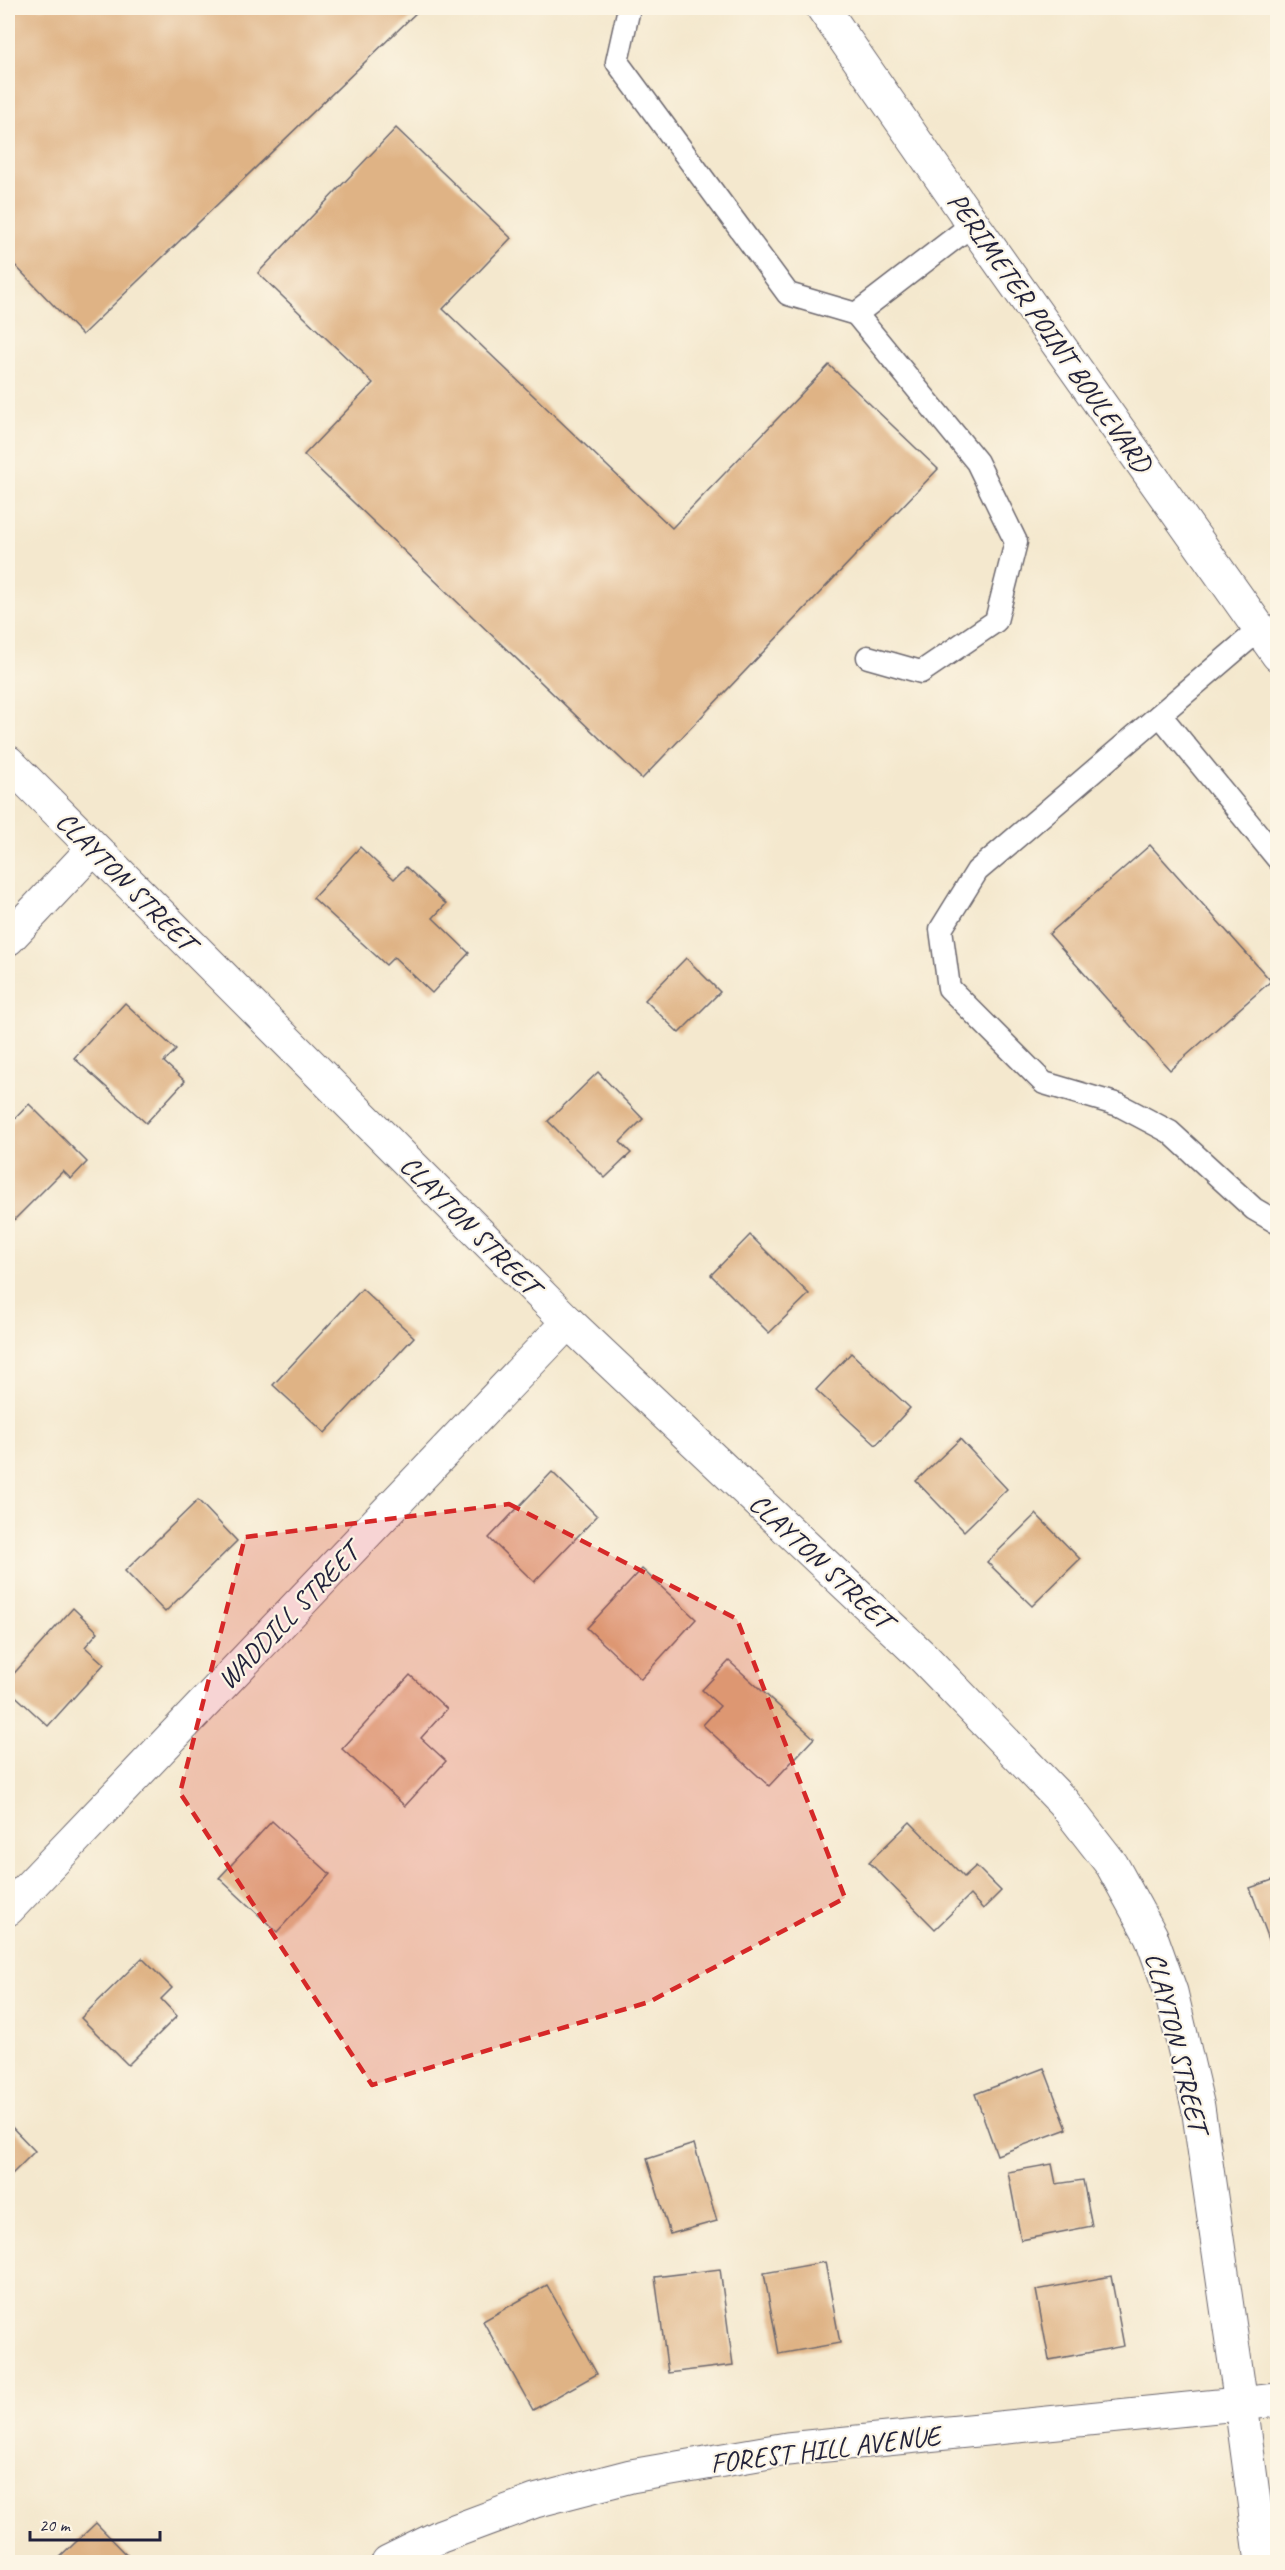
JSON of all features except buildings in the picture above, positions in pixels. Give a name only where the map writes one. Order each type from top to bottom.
[{"type":"street","name":"PERIMETER POINT BOULEVARD","points":[[823,8],[1269,642]]},
{"type":"street","name":"CLAYTON STREET","points":[[8,762],[567,1322],[925,1659],[1063,1802],[1112,1865],[1151,1936],[1171,1992],[1198,2107],[1262,2562]]},
{"type":"street","points":[[8,939],[93,849]]},
{"type":"street","name":"WADDILL STREET","points":[[8,1909],[567,1322]]},
{"type":"street","name":"FOREST HILL AVENUE","points":[[388,2562],[441,2536],[534,2501],[631,2476],[787,2449],[1278,2400]]},
{"type":"lane","points":[[629,8],[617,62],[788,294],[856,314],[977,462],[1016,542],[996,621],[921,672],[868,657]]},
{"type":"lane","points":[[856,314],[973,224]]},
{"type":"lane","points":[[1269,642],[1160,714],[977,871],[940,929],[949,988],[1044,1083],[1119,1105],[1170,1132],[1254,1209],[1278,1223]]},
{"type":"lane","points":[[1160,714],[1278,858]]},
{"type":"highlighted area","points":[[509,1504],[737,1619],[845,1898],[649,2002],[372,2085],[180,1793],[245,1537]]}]
